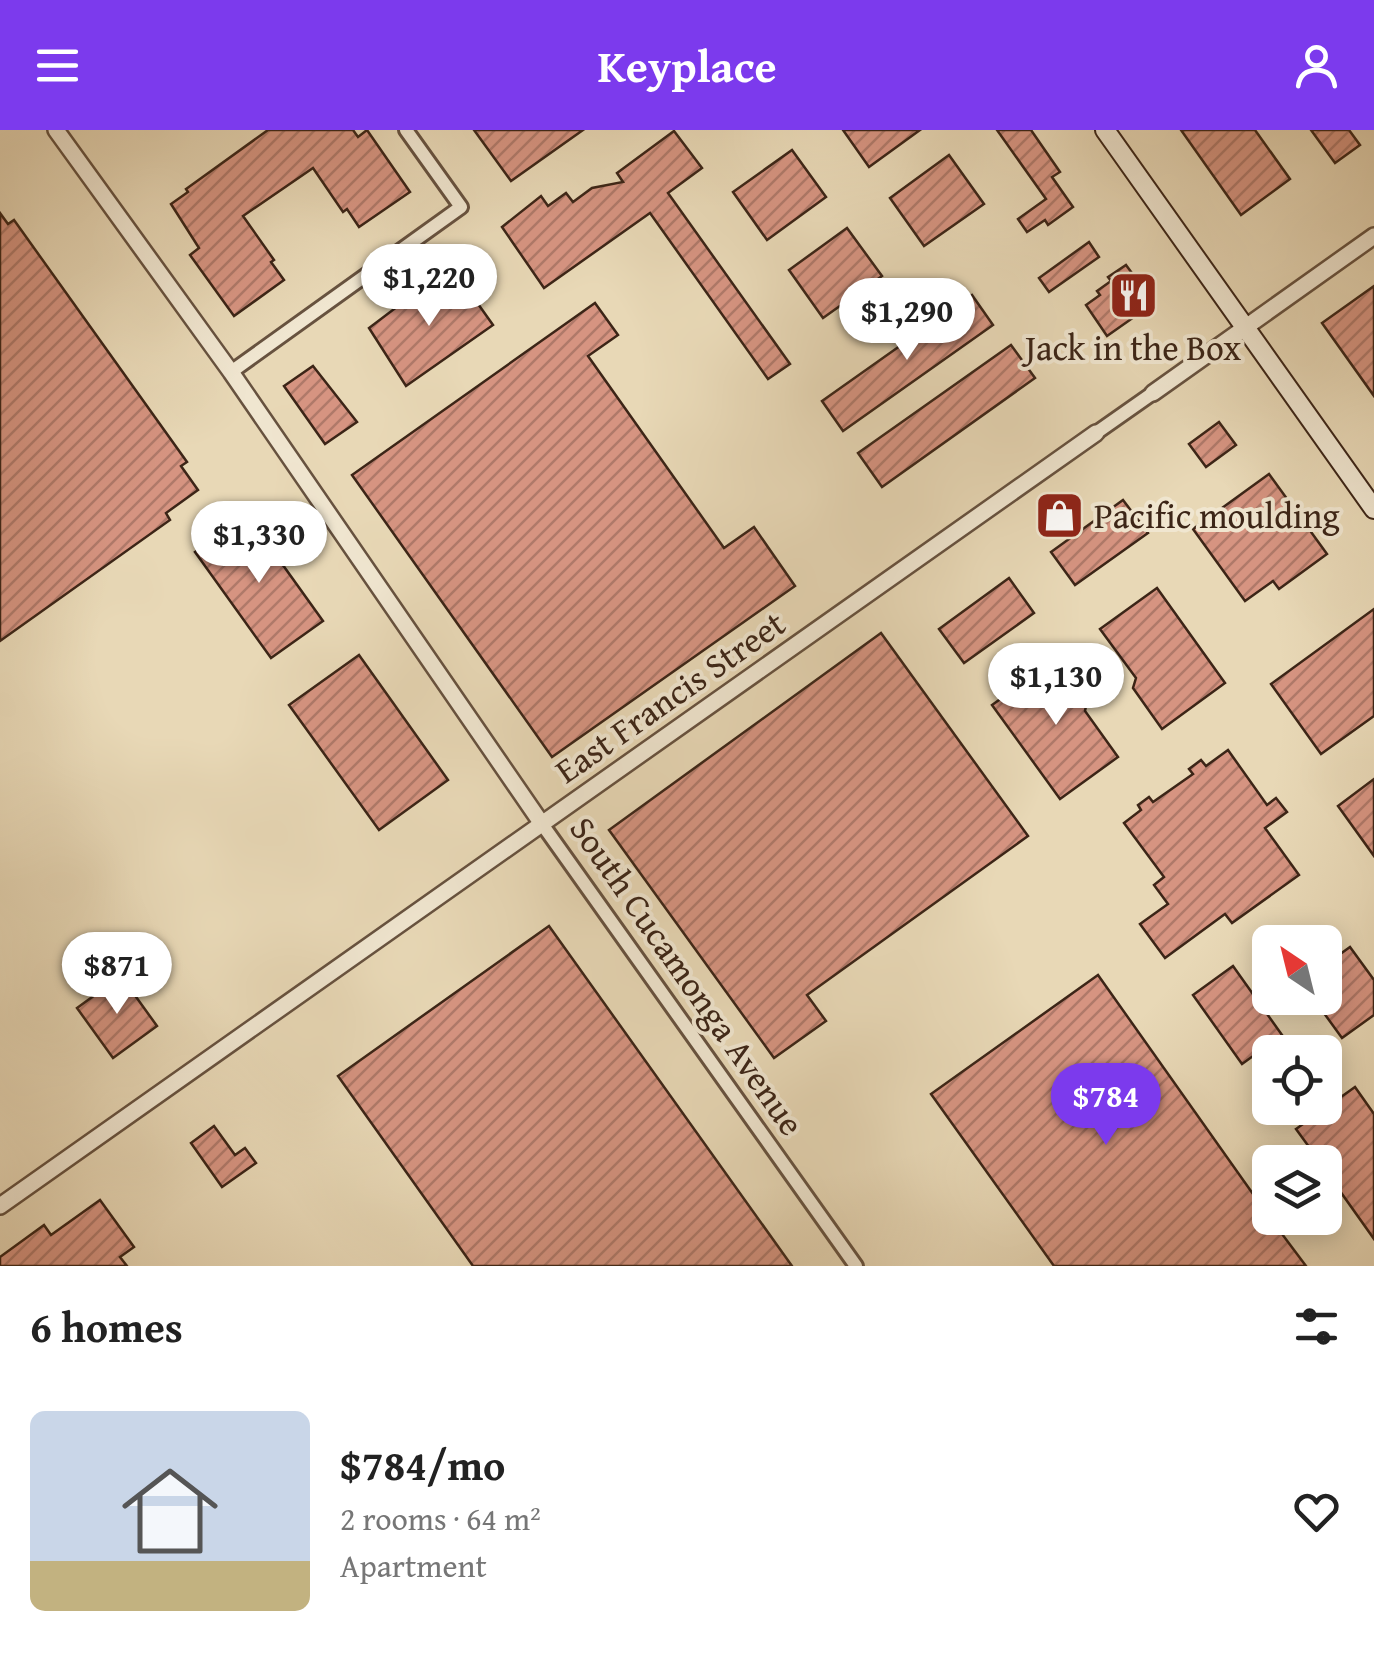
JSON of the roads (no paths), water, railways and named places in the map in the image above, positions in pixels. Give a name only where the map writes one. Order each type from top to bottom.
[{"type":"main road","points":[[1106,130],[1374,509]]},
{"type":"street","name":"South Cucamonga Avenue","points":[[56,130],[231,372],[542,824],[856,1266]]},
{"type":"street","points":[[231,372],[461,207],[406,130]]},
{"type":"street","name":"East Francis Street","points":[[0,1206],[1374,236]]},
{"type":"place","name":"Jack in the Box","points":[[1133,296]]},
{"type":"place","name":"Pacific moulding","points":[[1059,516]]}]
